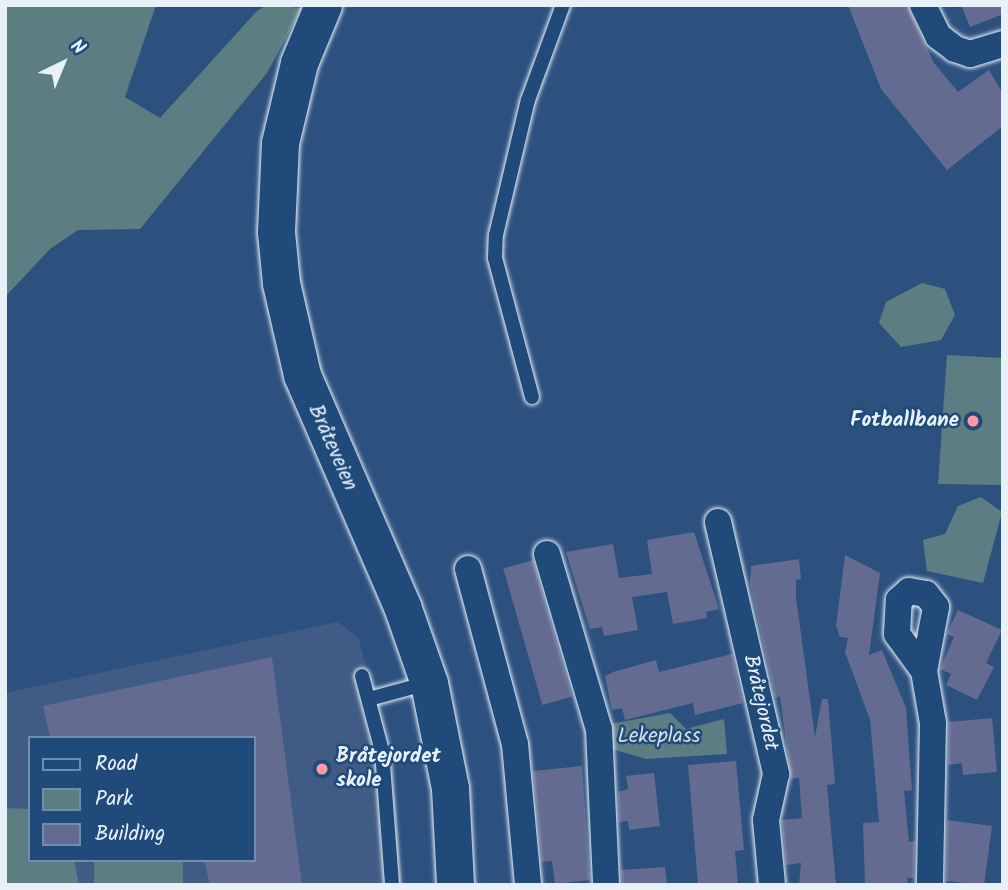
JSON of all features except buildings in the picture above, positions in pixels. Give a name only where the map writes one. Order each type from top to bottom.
[{"type":"main road","name":"Bråteveien","points":[[323,5],[293,85],[280,143],[276,203],[286,314],[310,398],[402,606],[429,682],[450,788],[455,885]]},
{"type":"street","points":[[923,5],[938,36],[955,49],[970,54],[1003,44]]},
{"type":"street","name":"Bråtejordet","points":[[718,522],[776,774],[766,820],[772,885]]},
{"type":"street","points":[[547,554],[599,729],[606,885]]},
{"type":"street","points":[[468,569],[515,744],[528,885]]},
{"type":"street","points":[[925,671],[933,723],[930,885]]},
{"type":"lane","points":[[532,397],[495,258],[496,234],[528,100],[563,5]]},
{"type":"lane","points":[[362,676],[387,791],[392,885]]},
{"type":"lane","points":[[369,699],[429,682]]},
{"type":"shaded area","name":"Bråtejordet skole","points":[[337,622],[358,637],[381,721],[396,801],[402,885],[5,885],[5,693]]},
{"type":"green space","points":[[5,5],[156,5],[125,97],[160,118],[257,11],[267,5],[302,8],[267,73],[140,229],[78,230],[50,249],[5,297]]},
{"type":"green space","points":[[922,283],[945,289],[955,315],[941,340],[901,347],[879,323],[886,302]]},
{"type":"green space","name":"Fotballbane","points":[[947,355],[1003,358],[1003,485],[938,484]]},
{"type":"green space","points":[[981,497],[1002,512],[983,583],[927,571],[923,540],[945,534],[958,506]]},
{"type":"green space","name":"Lekeplass","points":[[670,713],[686,729],[724,719],[727,754],[646,759],[612,749],[610,724]]},
{"type":"green space","points":[[5,808],[28,809],[28,862],[74,862],[79,885],[5,885]]},
{"type":"green space","points":[[94,862],[183,862],[183,885],[94,885]]},
{"type":"place","name":"Fotballbane","points":[[973,421]]},
{"type":"place","name":"Bråtejordet skole","points":[[322,769]]}]
